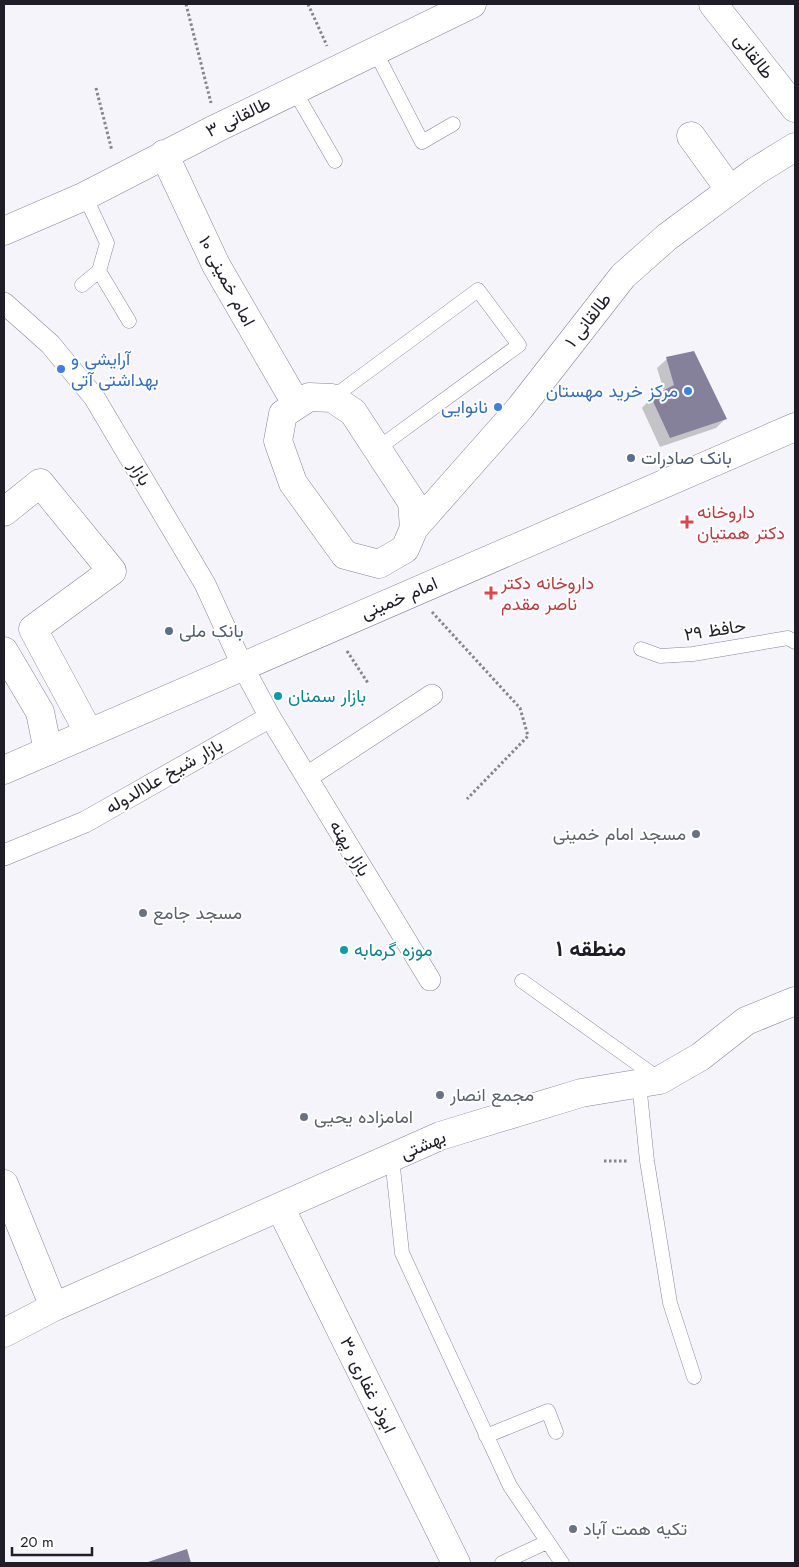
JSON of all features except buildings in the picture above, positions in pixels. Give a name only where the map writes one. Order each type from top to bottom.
[{"type":"street","name":"طالقانی ۳","points":[[4,231],[85,196],[164,154],[472,4]]},
{"type":"street","name":"طالقانی","points":[[713,4],[795,108]]},
{"type":"street","points":[[691,136],[730,190]]},
{"type":"street","name":"طالقانی ۱","points":[[297,405],[283,414],[278,441],[293,483],[346,554],[379,564],[405,549],[414,528],[520,408],[623,276],[667,237],[756,171],[795,147]]},
{"type":"street","name":"امام خمینی ۱۰","points":[[164,154],[216,265],[297,405]]},
{"type":"street","name":"بازار","points":[[4,303],[50,344],[94,397],[205,584],[243,667]]},
{"type":"street","points":[[297,405],[310,397],[332,398],[353,412],[412,502],[414,528]]},
{"type":"street","name":"امام خمینی","points":[[4,770],[795,427]]},
{"type":"street","points":[[4,512],[40,483],[112,571],[33,629],[88,733]]},
{"type":"street","points":[[4,651],[40,712],[48,751]]},
{"type":"street","points":[[243,667],[270,717]]},
{"type":"street","points":[[307,777],[432,695]]},
{"type":"street","name":"بازار پهنه","points":[[270,717],[430,980]]},
{"type":"street","name":"بازار شیخ علاالدوله","points":[[4,855],[85,822],[270,717]]},
{"type":"street","name":"بهشتی","points":[[4,1333],[54,1308],[440,1136],[581,1093],[650,1082],[700,1057],[746,1021],[795,1001]]},
{"type":"street","points":[[4,1184],[54,1308]]},
{"type":"street","name":"ابوذر غفاری ۳۰","points":[[280,1207],[456,1563]]},
{"type":"lane","points":[[374,51],[422,142],[453,124]]},
{"type":"lane","points":[[294,90],[335,161]]},
{"type":"lane","points":[[82,284],[100,271],[107,243],[85,196]]},
{"type":"lane","points":[[100,271],[128,322]]},
{"type":"lane","points":[[332,398],[478,290],[519,345],[377,449]]},
{"type":"lane","name":"حافظ ۲۹","points":[[641,649],[660,656],[693,654],[788,638],[795,642]]},
{"type":"lane","points":[[522,981],[650,1082],[648,1161],[670,1303],[694,1377]]},
{"type":"lane","points":[[392,1158],[402,1253],[510,1486],[562,1563]]},
{"type":"lane","points":[[486,1436],[548,1411],[556,1432]]},
{"type":"lane","points":[[502,1563],[547,1542]]},
{"type":"path","points":[[186,4],[217,128]]},
{"type":"path","points":[[308,4],[337,69]]},
{"type":"path","points":[[96,88],[119,178]]},
{"type":"path","points":[[414,592],[520,708],[528,736],[467,799]]},
{"type":"path","points":[[331,628],[368,683]]},
{"type":"place","name":"آرایشی و بهداشتی آتی","points":[[61,369]]},
{"type":"place","name":"مرکز خرید مهستان","points":[[688,391]]},
{"type":"place","name":"نانوایی","points":[[498,407]]},
{"type":"place","name":"بانک صادرات","points":[[631,458]]},
{"type":"place","name":"داروخانه دکتر همتیان","points":[[687,522]]},
{"type":"place","name":"داروخانه دکتر ناصر مقدم","points":[[491,593]]},
{"type":"place","name":"بانک ملی","points":[[169,631]]},
{"type":"place","name":"بازار سمنان","points":[[278,696]]},
{"type":"place","name":"مسجد امام خمینی","points":[[696,834]]},
{"type":"place","name":"مسجد جامع","points":[[143,913]]},
{"type":"place","name":"موزه گرمابه","points":[[344,950]]},
{"type":"place","name":"مجمع انصار","points":[[440,1095]]},
{"type":"place","name":"امامزاده یحیی","points":[[304,1117]]},
{"type":"place","name":"تکیه همت آباد","points":[[573,1529]]},
{"type":"district","name":"منطقه ۱","points":[[591,948]]}]
